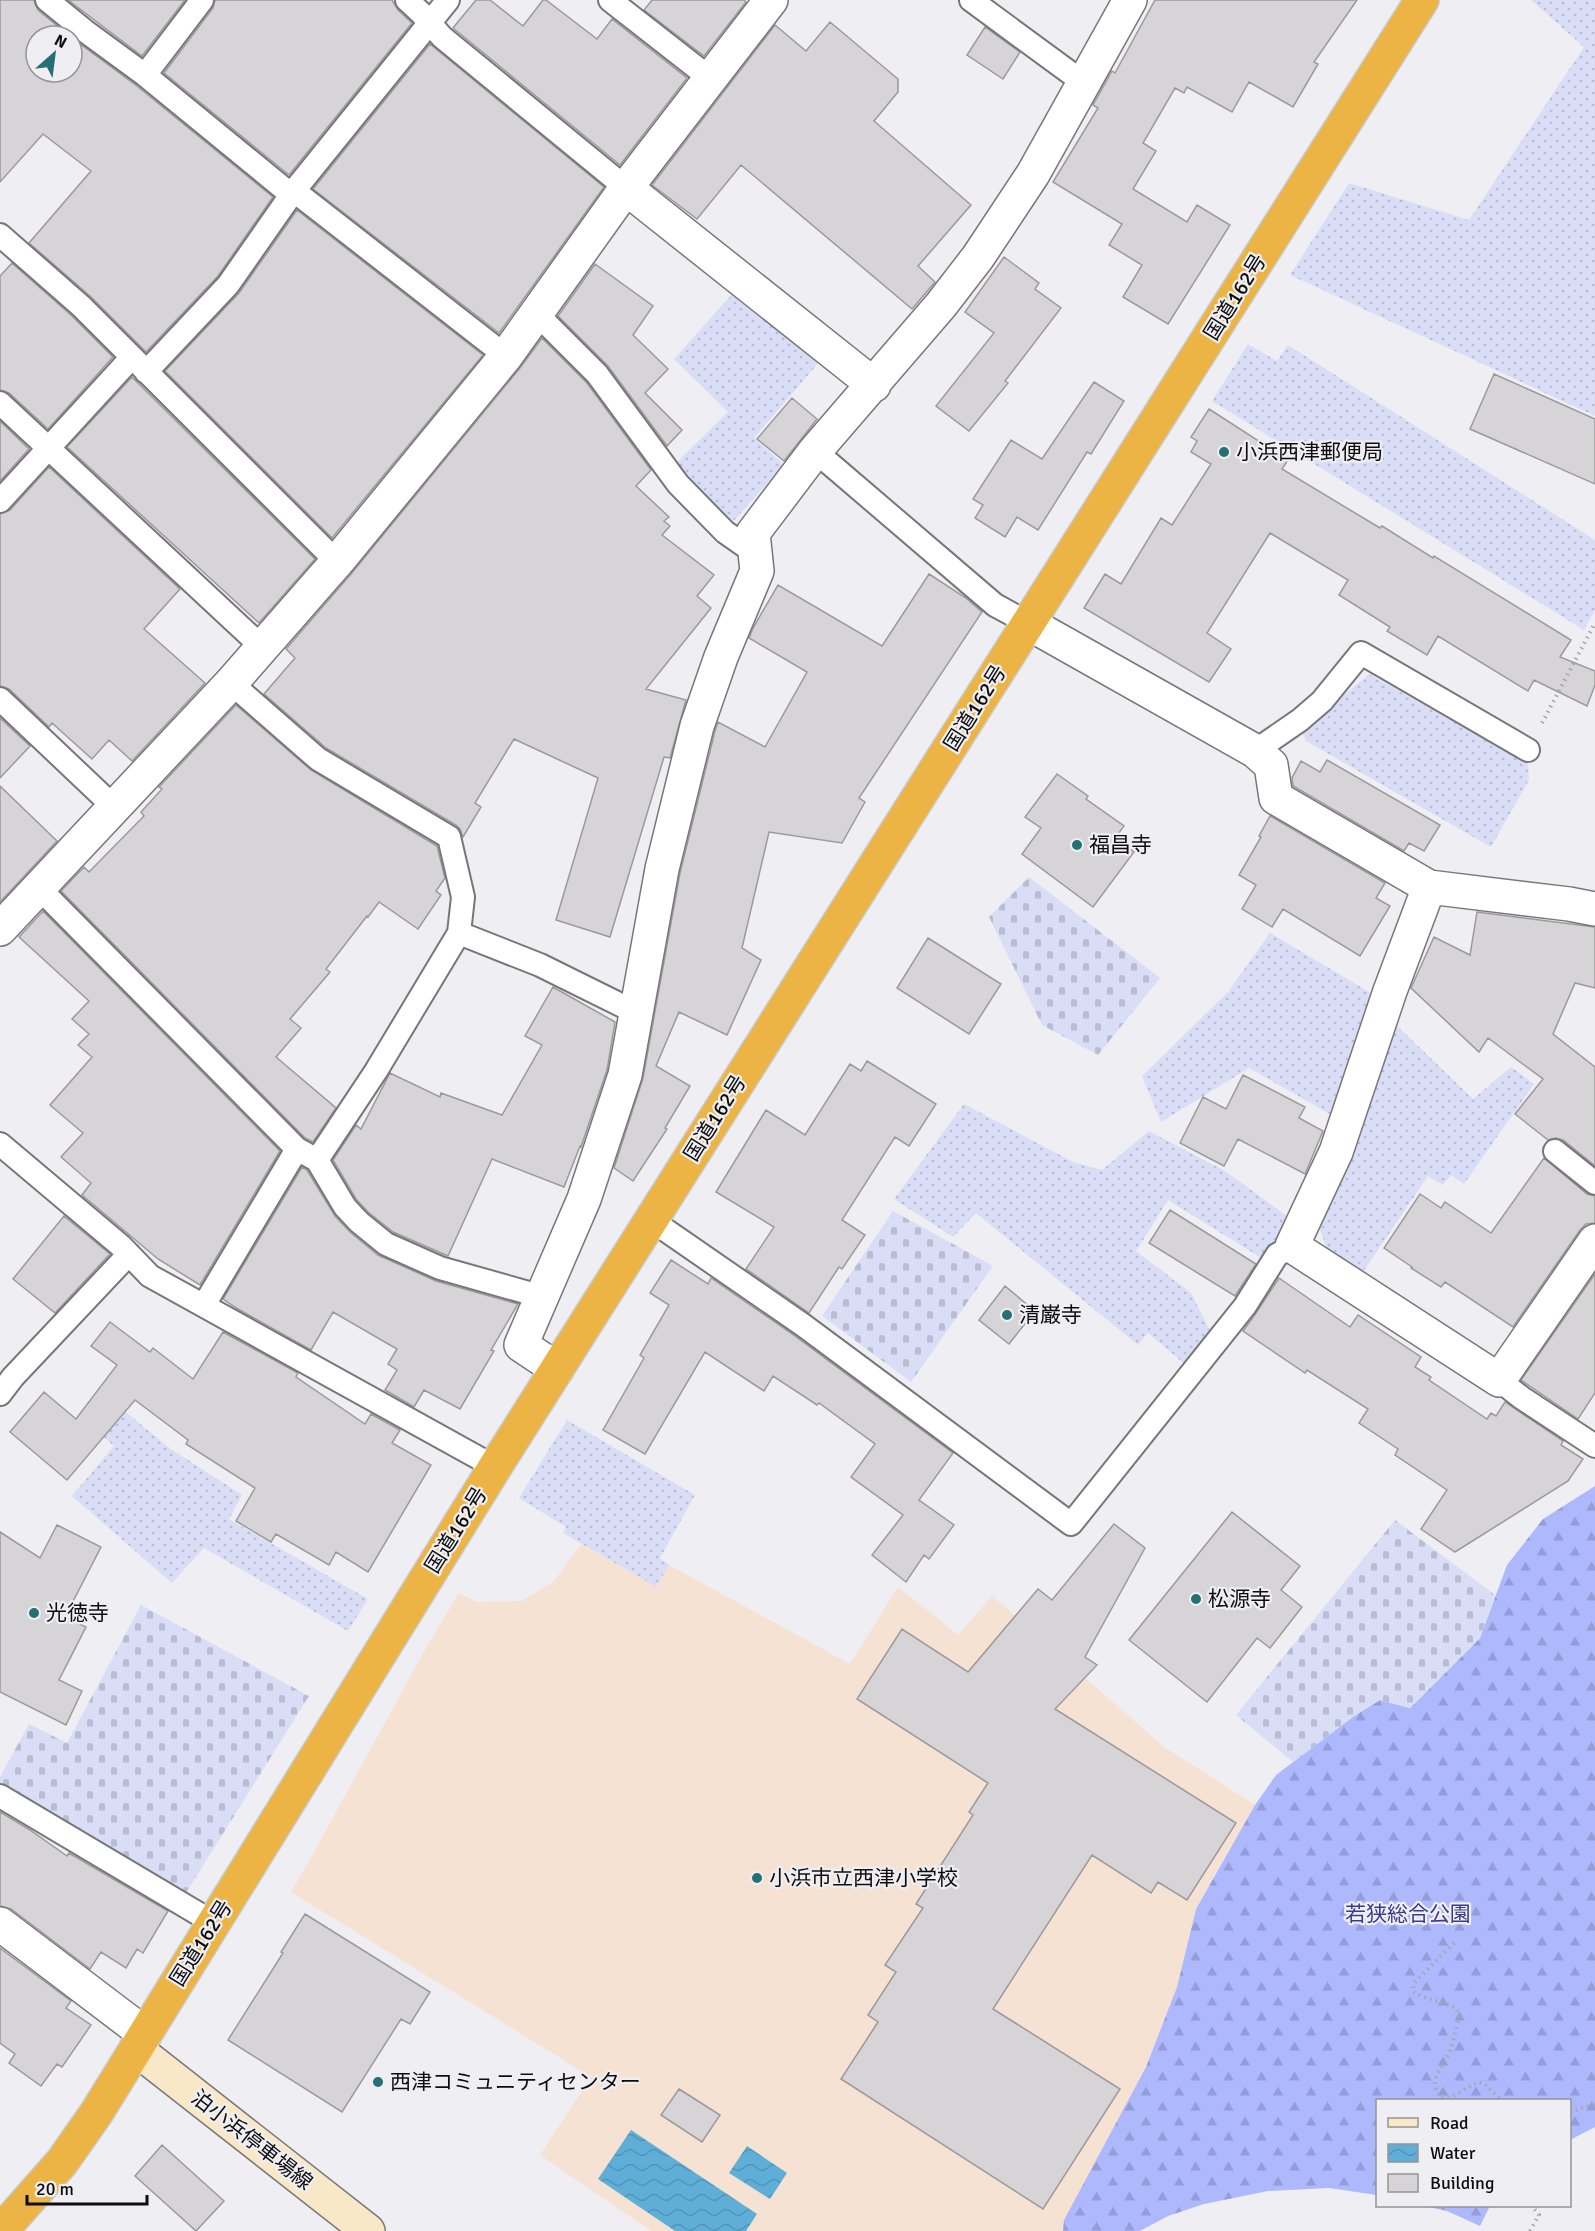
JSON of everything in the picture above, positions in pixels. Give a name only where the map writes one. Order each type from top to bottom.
[{"type":"highway","name":"国道162号","points":[[1,2231],[62,2162],[97,2112],[556,1369],[1422,0]]},
{"type":"main road","name":"泊小浜停車場線","points":[[141,2042],[368,2231]]},
{"type":"street","points":[[0,929],[231,683],[337,562],[506,356],[626,188],[771,0]]},
{"type":"street","points":[[556,1369],[521,1344],[584,1199],[625,1075],[662,869],[697,726],[721,657],[757,571],[753,533],[815,452],[941,305],[978,257],[1033,174],[1130,0]]},
{"type":"street","points":[[626,188],[874,385]]},
{"type":"street","points":[[1028,623],[1255,751],[1271,765],[1276,798],[1429,887],[1595,909]]},
{"type":"street","points":[[1429,887],[1390,991],[1336,1152],[1292,1246],[1499,1380],[1595,1241]]},
{"type":"street","points":[[0,1924],[141,2042]]},
{"type":"lane","points":[[47,0],[145,75],[283,188],[302,197],[506,356]]},
{"type":"lane","points":[[145,75],[202,0]]},
{"type":"lane","points":[[407,0],[442,37],[626,188]]},
{"type":"lane","points":[[0,501],[50,447],[228,285],[293,192],[448,0]]},
{"type":"lane","points":[[971,0],[1084,82]]},
{"type":"lane","points":[[621,3],[711,79]]},
{"type":"lane","points":[[0,235],[81,306],[337,562]]},
{"type":"lane","points":[[536,313],[597,374],[678,484],[725,532],[755,553]]},
{"type":"lane","points":[[0,403],[50,447],[262,647]]},
{"type":"lane","points":[[815,452],[995,605],[1028,623]]},
{"type":"lane","points":[[1255,751],[1300,720],[1322,701],[1361,653],[1528,750]]},
{"type":"lane","points":[[204,1305],[307,1154],[376,1071],[459,933],[463,897],[449,837],[318,759],[231,683]]},
{"type":"lane","points":[[0,699],[115,808]]},
{"type":"lane","points":[[39,888],[307,1154],[345,1207],[386,1244],[440,1268],[543,1297]]},
{"type":"lane","points":[[459,933],[540,965],[637,1013]]},
{"type":"lane","points":[[0,1144],[129,1254],[150,1276],[495,1467]]},
{"type":"lane","points":[[1555,1151],[1595,1183]]},
{"type":"lane","points":[[651,1220],[803,1325],[1071,1524],[1245,1306],[1277,1255],[1292,1246]]},
{"type":"lane","points":[[0,1394],[13,1377],[129,1254]]},
{"type":"lane","points":[[1499,1380],[1522,1398],[1595,1446]]},
{"type":"lane","points":[[0,1796],[214,1923]]},
{"type":"path","points":[[1528,750],[1595,623]]},
{"type":"path","points":[[1454,1943],[1414,1983],[1413,1992],[1455,2007],[1460,2016],[1450,2051],[1435,2079],[1435,2087],[1442,2098],[1453,2096],[1477,2082],[1485,2084],[1500,2099]]},
{"type":"path","points":[[1571,2111],[1595,2104]]},
{"type":"path","points":[[1530,2231],[1539,2215],[1533,2207]]},
{"type":"shaded area","name":"小浜市立西津小学校","points":[[581,1544],[656,1587],[669,1565],[850,1664],[898,1587],[958,1635],[992,1596],[1164,1747],[1255,1805],[1196,1908],[1177,1987],[1146,2067],[1065,2220],[1063,2231],[651,2231],[540,2155],[591,2077],[291,1892],[426,1648],[459,1593],[477,1602],[522,1601],[554,1581]]},
{"type":"green space","points":[[1531,0],[1595,0],[1595,416],[1290,275],[1349,183],[1469,220],[1584,47]]},
{"type":"green space","points":[[733,293],[820,361],[754,438],[784,465],[730,525],[674,465],[728,412],[674,359]]},
{"type":"green space","points":[[1248,344],[1277,361],[1288,345],[1595,540],[1595,610],[1584,630],[1212,401]]},
{"type":"green space","points":[[1369,674],[1528,764],[1529,780],[1491,847],[1306,741],[1302,731]]},
{"type":"green space","points":[[1029,877],[1160,978],[1098,1055],[1042,1025],[989,917]]},
{"type":"green space","points":[[1270,933],[1376,996],[1335,1117],[1249,1068],[1161,1122],[1142,1076],[1228,992]]},
{"type":"green space","points":[[1394,1023],[1473,1099],[1511,1067],[1534,1084],[1464,1184],[1451,1175],[1443,1185],[1428,1176],[1363,1272],[1327,1249],[1319,1227]]},
{"type":"green space","points":[[964,1104],[1073,1162],[1102,1170],[1149,1131],[1225,1171],[1288,1217],[1266,1261],[1168,1200],[1136,1251],[1191,1293],[1212,1335],[1187,1366],[1148,1333],[1138,1345],[976,1213],[953,1237],[894,1199]]},
{"type":"green space","points":[[893,1211],[993,1266],[911,1382],[822,1316]]},
{"type":"green space","points":[[99,1390],[168,1447],[242,1495],[229,1519],[368,1599],[348,1631],[204,1548],[172,1583],[72,1496],[114,1446],[78,1415]]},
{"type":"green space","points":[[567,1420],[695,1495],[660,1558],[669,1565],[656,1587],[563,1533],[566,1527],[519,1498]]},
{"type":"green space","name":"若狭総合公園","points":[[1595,1486],[1595,2127],[1571,2139],[1571,2099],[1376,2099],[1376,2195],[1329,2188],[1268,2191],[1204,2204],[1168,2216],[1140,2231],[1063,2231],[1064,2220],[1146,2067],[1177,1987],[1196,1909],[1255,1805],[1276,1775],[1354,1716],[1380,1700],[1410,1708],[1480,1638],[1507,1565],[1543,1519]]},
{"type":"green space","points":[[1395,1520],[1495,1595],[1480,1638],[1410,1708],[1380,1700],[1354,1716],[1293,1762],[1236,1715]]},
{"type":"green space","points":[[141,1605],[309,1696],[184,1896],[0,1785],[0,1777],[29,1724],[67,1743]]},
{"type":"green space","points":[[1429,2207],[1490,2207],[1480,2226],[1447,2211]]},
{"type":"water","points":[[631,2130],[757,2214],[746,2231],[675,2231],[598,2179]]},
{"type":"water","points":[[747,2146],[787,2173],[770,2199],[729,2173]]},
{"type":"building","points":[[0,0],[34,0],[38,10],[55,24],[24,24],[24,84],[84,84],[84,47],[137,86],[273,197],[218,276],[146,352],[90,296],[29,243],[91,171],[43,134],[0,182]]},
{"type":"building","points":[[68,0],[185,0],[142,56]]},
{"type":"building","points":[[215,0],[392,0],[398,10],[412,23],[289,175],[164,73],[213,8]]},
{"type":"building","points":[[476,0],[490,0],[523,26],[543,0],[546,0],[597,39],[612,19],[687,78],[620,165],[453,28]]},
{"type":"building","points":[[652,0],[744,0],[746,2],[704,56],[644,10]]},
{"type":"building","points":[[1155,0],[1357,0],[1314,62],[1318,64],[1293,107],[1249,82],[1232,112],[1187,87],[1184,93],[1175,88],[1143,143],[1156,151],[1133,189],[1187,222],[1197,205],[1230,225],[1168,324],[1123,297],[1142,265],[1109,245],[1122,224],[1053,182],[1098,108],[1093,105],[1112,71],[1115,73]]},
{"type":"building","points":[[830,22],[898,79],[898,92],[874,121],[971,205],[918,266],[935,282],[912,309],[741,165],[697,219],[652,185],[775,25],[806,51]]},
{"type":"building","points":[[985,27],[1020,52],[1003,79],[967,55]]},
{"type":"building","points":[[430,44],[604,187],[499,333],[313,189]]},
{"type":"building","points":[[297,210],[483,355],[332,538],[165,371],[239,293]]},
{"type":"building","points":[[1004,257],[1039,283],[1035,289],[1061,308],[1005,381],[1008,383],[969,431],[936,406],[994,333],[965,312]]},
{"type":"building","points":[[12,263],[72,316],[113,357],[48,429],[9,393],[0,390],[0,276]]},
{"type":"building","points":[[595,264],[653,306],[633,335],[668,369],[645,393],[682,430],[667,446],[608,366],[558,316]]},
{"type":"building","points":[[542,338],[587,383],[651,470],[636,486],[669,517],[664,521],[670,526],[662,535],[714,575],[697,596],[711,608],[646,689],[686,700],[670,758],[664,757],[610,937],[556,920],[598,778],[514,739],[475,803],[481,807],[463,837],[456,825],[326,748],[264,694],[295,658],[286,649],[351,574]]},
{"type":"building","points":[[1494,374],[1595,419],[1595,484],[1470,429]]},
{"type":"building","points":[[132,377],[315,559],[259,623],[67,447]]},
{"type":"building","points":[[1094,382],[1124,401],[1091,454],[1087,452],[1038,530],[1017,517],[1005,537],[975,518],[983,505],[973,499],[1011,440],[1042,459]]},
{"type":"building","points":[[792,398],[817,419],[784,461],[757,439]]},
{"type":"building","points":[[1209,409],[1288,460],[1282,469],[1380,528],[1382,526],[1433,558],[1434,556],[1571,640],[1560,657],[1595,671],[1595,685],[1587,706],[1534,680],[1528,691],[1438,636],[1427,655],[1387,631],[1390,627],[1339,595],[1348,580],[1270,533],[1207,633],[1231,649],[1209,682],[1084,608],[1105,574],[1121,584],[1161,518],[1172,525],[1211,464],[1191,452],[1197,441],[1191,437]]},
{"type":"building","points":[[0,421],[29,449],[0,481]]},
{"type":"building","points":[[49,467],[180,589],[144,629],[205,683],[132,761],[109,740],[92,759],[52,723],[49,727],[9,689],[0,686],[0,514],[10,510]]},
{"type":"building","points":[[929,574],[966,598],[982,612],[859,798],[865,802],[842,843],[769,832],[742,948],[761,960],[727,1035],[679,1012],[656,1066],[690,1086],[665,1128],[667,1129],[633,1181],[614,1168],[643,1078],[680,873],[718,722],[765,747],[807,672],[749,638],[753,628],[778,585],[882,646]]},
{"type":"building","points":[[236,705],[311,770],[437,846],[445,878],[436,891],[441,895],[418,929],[379,902],[326,969],[330,972],[290,1019],[301,1028],[276,1057],[336,1108],[313,1142],[305,1138],[61,891],[84,867],[89,872],[144,816],[141,812],[162,789],[159,787]]},
{"type":"building","points":[[0,718],[30,746],[0,778]]},
{"type":"building","points":[[1327,760],[1440,825],[1424,851],[1409,843],[1404,851],[1293,786],[1292,778],[1301,761],[1320,772]]},
{"type":"building","name":"福昌寺","points":[[1057,774],[1088,796],[1086,799],[1124,826],[1115,838],[1134,852],[1093,907],[1022,854],[1041,828],[1025,817]]},
{"type":"building","points":[[0,786],[57,841],[0,902]]},
{"type":"building","points":[[1270,816],[1385,883],[1376,898],[1390,906],[1360,956],[1283,909],[1272,927],[1242,909],[1256,885],[1239,875],[1261,837],[1259,836]]},
{"type":"building","points":[[43,911],[280,1151],[200,1285],[158,1259],[82,1195],[91,1183],[61,1157],[83,1133],[50,1105],[92,1057],[78,1045],[89,1034],[72,1019],[89,1001],[19,937]]},
{"type":"building","points":[[1477,912],[1595,927],[1595,988],[1575,983],[1553,1034],[1595,1067],[1595,1166],[1563,1140],[1556,1138],[1548,1140],[1515,1114],[1543,1079],[1488,1038],[1479,1052],[1411,988],[1434,937],[1470,955]]},
{"type":"building","points":[[928,938],[1001,984],[969,1034],[897,988]]},
{"type":"building","points":[[553,987],[615,1022],[607,1070],[581,1147],[564,1187],[492,1159],[448,1256],[393,1232],[356,1199],[333,1160],[356,1125],[361,1129],[390,1073],[440,1097],[441,1093],[502,1115],[542,1045],[525,1036]]},
{"type":"building","points":[[867,1061],[936,1104],[909,1146],[895,1137],[842,1220],[865,1235],[842,1269],[839,1267],[809,1313],[746,1269],[774,1227],[716,1192],[766,1110],[805,1135],[850,1064],[861,1071]]},
{"type":"building","points":[[1243,1075],[1305,1107],[1299,1118],[1323,1131],[1305,1174],[1238,1139],[1224,1166],[1180,1143],[1203,1097],[1226,1109]]},
{"type":"building","points":[[1544,1158],[1587,1194],[1595,1196],[1595,1223],[1586,1224],[1580,1230],[1513,1327],[1445,1282],[1441,1287],[1384,1248],[1420,1194],[1441,1208],[1445,1202],[1491,1233]]},
{"type":"building","points":[[302,1167],[307,1170],[335,1216],[378,1255],[436,1281],[518,1304],[460,1409],[424,1390],[414,1407],[385,1390],[397,1370],[388,1364],[397,1349],[333,1312],[311,1350],[223,1299]]},
{"type":"building","points":[[1170,1210],[1256,1264],[1235,1296],[1149,1243]]},
{"type":"building","points":[[64,1216],[110,1254],[55,1313],[13,1279]]},
{"type":"building","points":[[671,1260],[708,1284],[711,1278],[714,1280],[795,1336],[953,1453],[919,1500],[954,1525],[929,1559],[924,1555],[906,1582],[872,1555],[903,1515],[851,1477],[875,1444],[819,1403],[817,1405],[773,1376],[764,1391],[705,1352],[645,1454],[603,1430],[644,1358],[640,1355],[669,1305],[650,1293]]},
{"type":"building","points":[[1595,1274],[1595,1393],[1578,1419],[1521,1380]]},
{"type":"building","points":[[1279,1278],[1350,1327],[1358,1315],[1421,1357],[1415,1367],[1431,1377],[1429,1380],[1487,1419],[1491,1413],[1496,1416],[1505,1402],[1563,1441],[1561,1445],[1583,1459],[1568,1481],[1455,1552],[1421,1529],[1447,1490],[1395,1455],[1398,1449],[1359,1423],[1368,1409],[1307,1370],[1305,1373],[1243,1331]]},
{"type":"building","name":"清巌寺","points":[[1005,1286],[1035,1311],[1009,1344],[979,1320]]},
{"type":"building","points":[[110,1322],[150,1352],[153,1348],[193,1379],[223,1332],[298,1373],[296,1377],[365,1424],[371,1414],[400,1430],[392,1443],[431,1465],[368,1572],[336,1552],[329,1565],[276,1534],[271,1542],[236,1521],[255,1488],[186,1444],[188,1440],[135,1400],[67,1480],[10,1432],[44,1392],[76,1419],[117,1365],[91,1346]]},
{"type":"building","name":"松源寺","points":[[1232,1512],[1300,1566],[1281,1590],[1302,1607],[1270,1648],[1257,1638],[1207,1702],[1129,1640]]},
{"type":"building","points":[[1114,1524],[1145,1548],[1085,1657],[1097,1665],[1055,1709],[1236,1823],[1187,1900],[1158,1882],[1151,1893],[1092,1855],[993,2009],[1120,2089],[1043,2209],[841,2079],[878,2022],[868,2015],[896,1972],[885,1965],[923,1908],[916,1904],[973,1815],[969,1812],[988,1783],[857,1699],[902,1629],[968,1672],[1038,1589],[1052,1600]]},
{"type":"building","name":"光徳寺","points":[[57,1525],[101,1547],[65,1617],[86,1627],[59,1680],[82,1691],[66,1725],[0,1692],[0,1532],[40,1558]]},
{"type":"building","points":[[0,1812],[67,1856],[69,1853],[168,1911],[143,1953],[137,1949],[126,1968],[101,1952],[90,1969],[11,1909],[0,1906]]},
{"type":"building","points":[[305,1914],[430,1992],[410,2024],[401,2019],[342,2112],[228,2040]]},
{"type":"building","points":[[0,1948],[71,2001],[66,2008],[91,2025],[62,2067],[57,2064],[41,2086],[9,2063],[15,2054],[0,2043]]},
{"type":"building","points":[[679,2089],[720,2115],[702,2142],[661,2115]]},
{"type":"building","points":[[162,2145],[224,2201],[196,2231],[135,2176]]},
{"type":"place","name":"小浜西津郵便局","points":[[1224,452]]},
{"type":"place","name":"福昌寺","points":[[1077,845]]},
{"type":"place","name":"清巌寺","points":[[1007,1315]]},
{"type":"place","name":"松源寺","points":[[1196,1599]]},
{"type":"place","name":"光徳寺","points":[[34,1613]]},
{"type":"place","name":"小浜市立西津小学校","points":[[757,1878]]},
{"type":"place","name":"西津コミュニティセンター","points":[[378,2082]]}]
